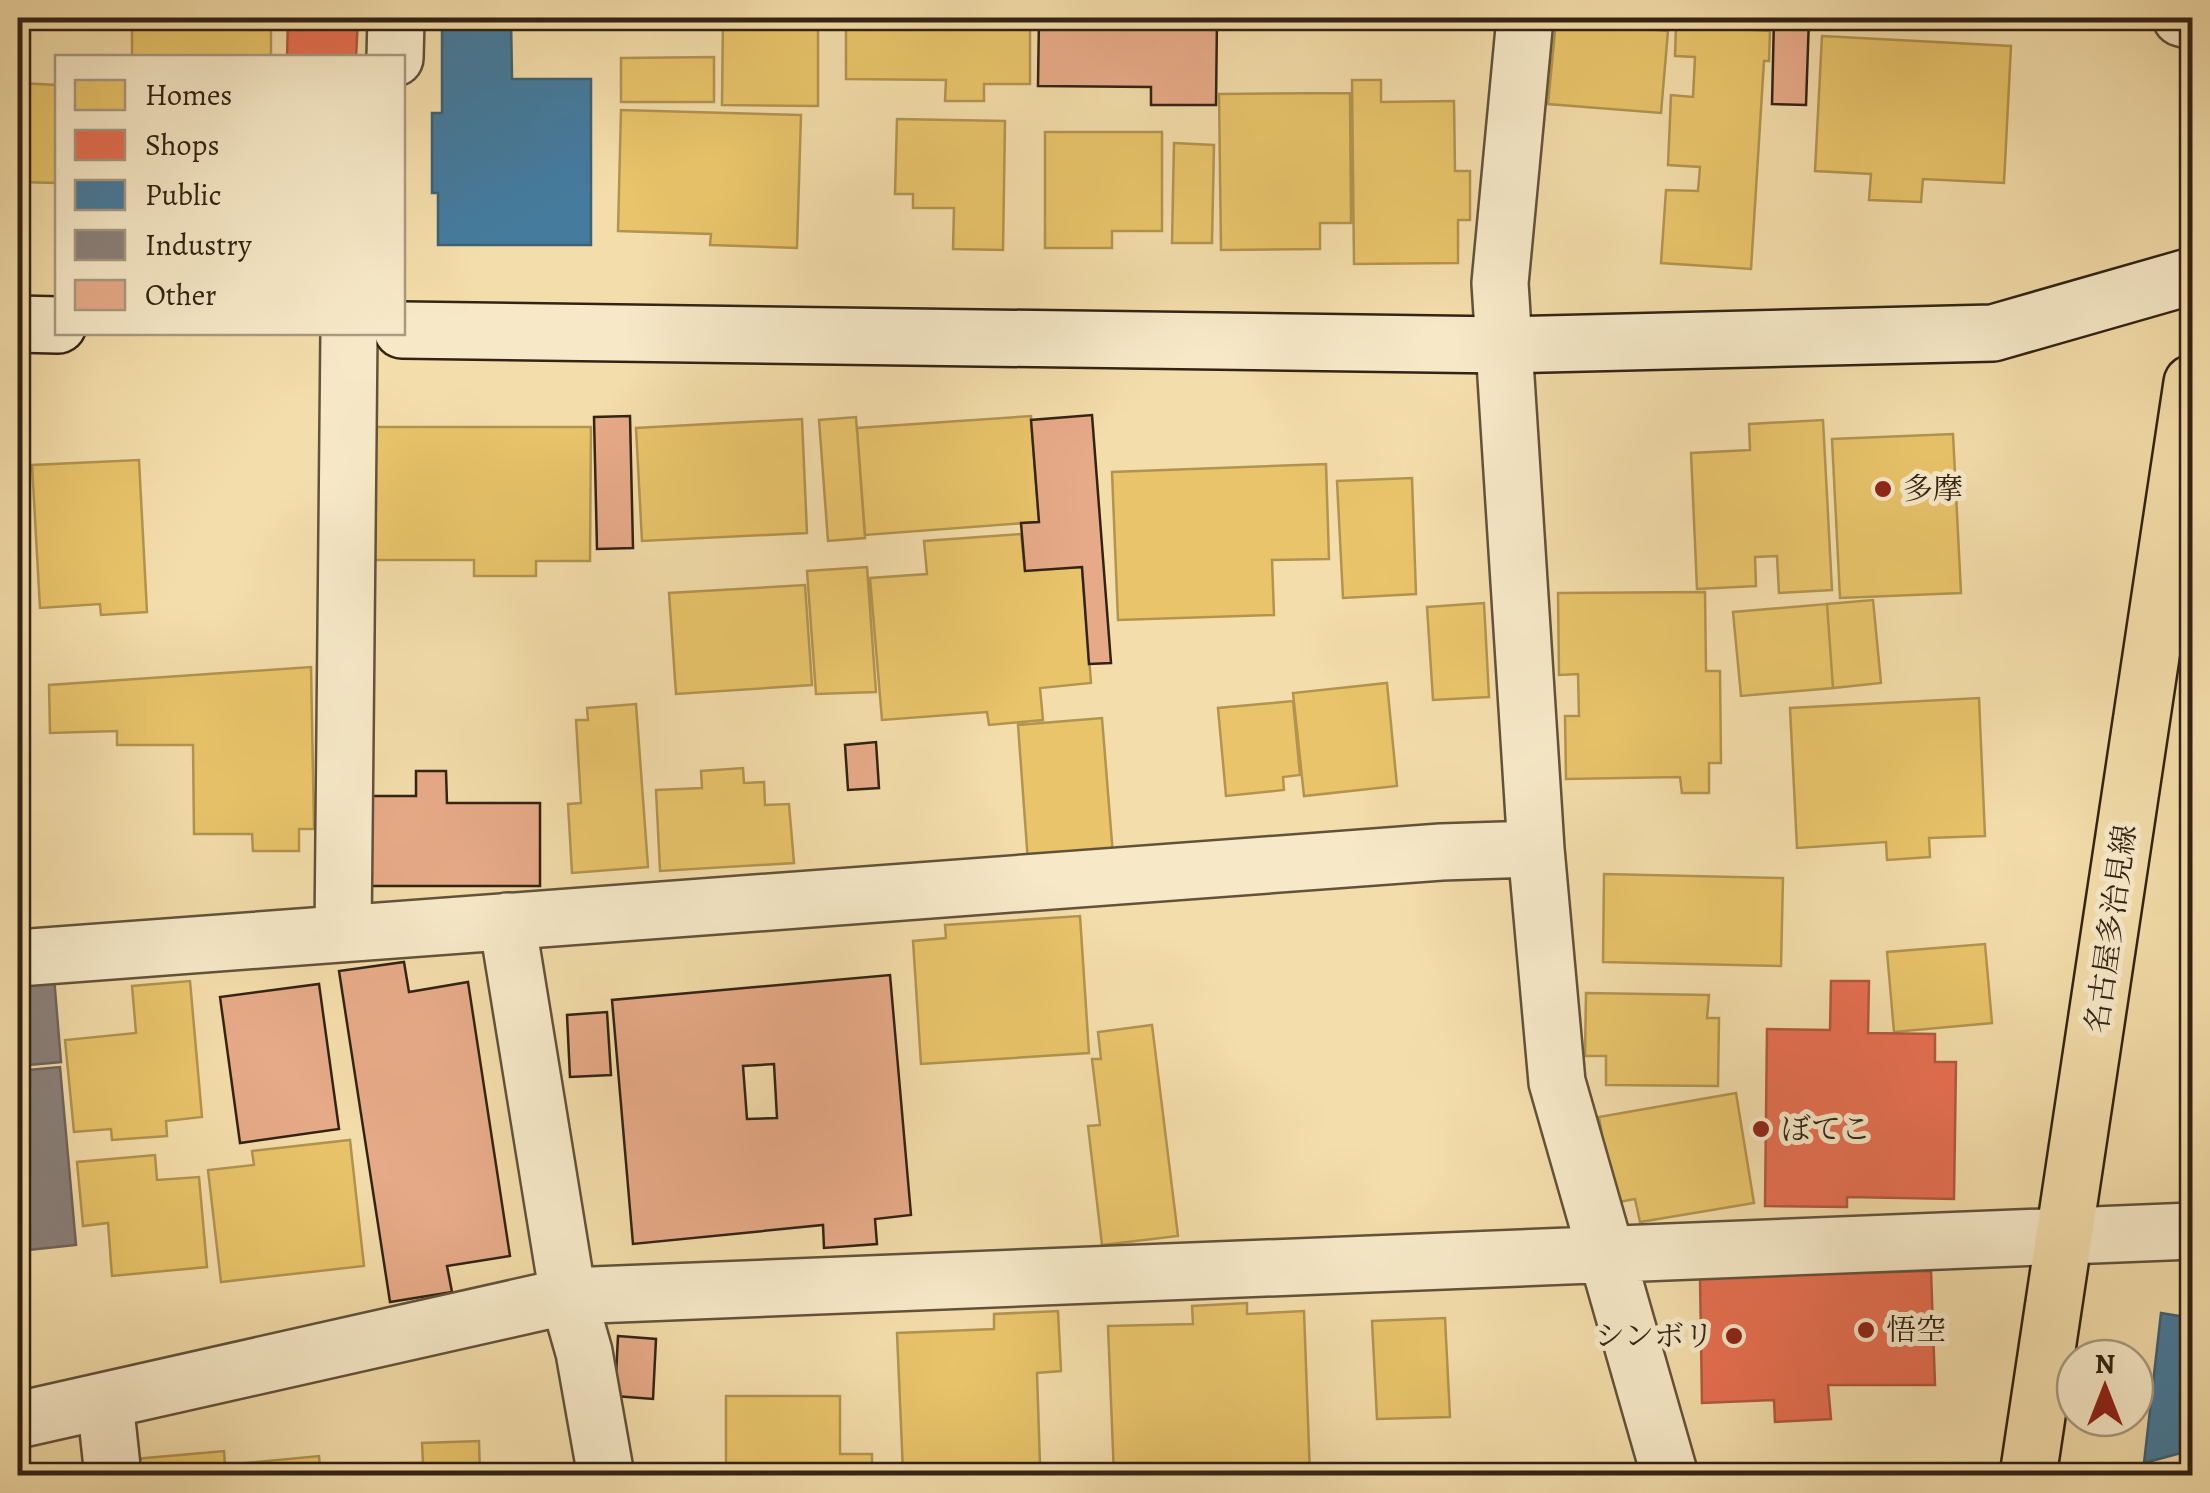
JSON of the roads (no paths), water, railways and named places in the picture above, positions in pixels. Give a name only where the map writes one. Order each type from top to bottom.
[{"type":"main road","name":"名古屋多治見線","points":[[2028,1476],[2192,383]]},
{"type":"street","points":[[394,55],[396,18]]},
{"type":"street","points":[[1525,18],[1500,283],[1536,849],[1557,1082],[1670,1476]]},
{"type":"street","points":[[2181,18],[2192,21]]},
{"type":"street","points":[[405,330],[1504,345],[1993,332],[2192,276]]},
{"type":"street","points":[[18,324],[55,325]]},
{"type":"street","points":[[343,933],[350,335]]},
{"type":"street","points":[[18,958],[1441,852],[1536,849]]},
{"type":"street","points":[[507,920],[568,1296],[584,1352],[606,1476]]},
{"type":"street","points":[[18,1420],[568,1296],[2192,1231]]},
{"type":"street","points":[[105,1402],[113,1476]]},
{"type":"place","name":"多摩","points":[[1883,489]]},
{"type":"place","name":"ぼてこ","points":[[1761,1129]]},
{"type":"place","name":"悟空","points":[[1866,1330]]},
{"type":"place","name":"シンボリ","points":[[1734,1336]]}]
